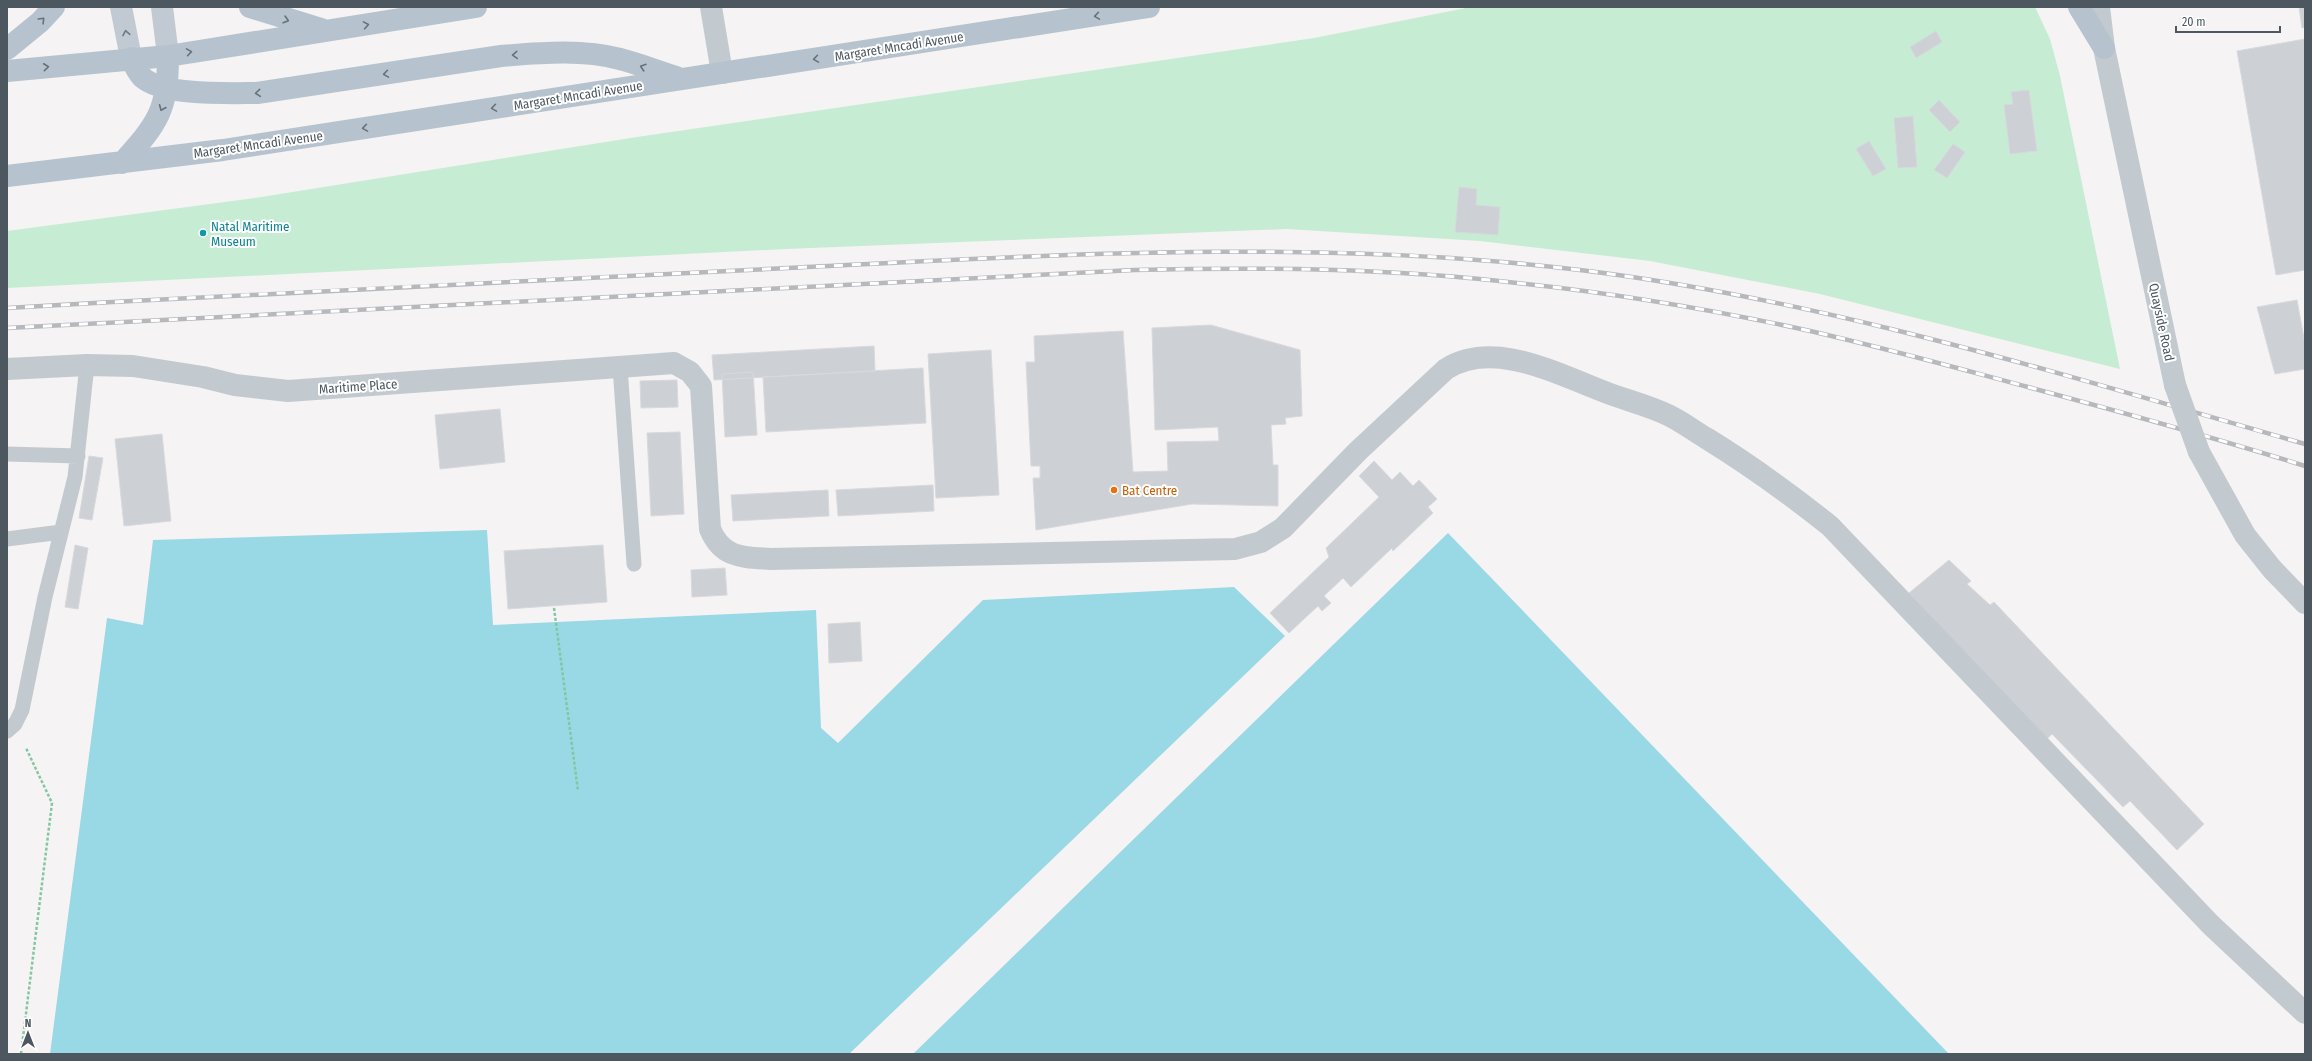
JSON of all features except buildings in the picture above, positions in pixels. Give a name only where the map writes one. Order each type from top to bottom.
[{"type":"main road","points":[[7,49],[40,22],[54,7]]},
{"type":"main road","points":[[121,7],[131,58],[143,78],[166,87],[218,94],[257,93],[501,56],[538,53],[580,54],[619,59],[681,79]]},
{"type":"main road","points":[[122,163],[155,124],[166,100],[168,56],[162,7]]},
{"type":"main road","points":[[250,7],[328,31]]},
{"type":"main road","points":[[7,71],[131,58],[168,56],[328,31],[406,13],[476,7]]},
{"type":"main road","name":"Margaret Mncadi Avenue","points":[[7,176],[223,150],[1149,7]]},
{"type":"main road","points":[[2079,7],[2104,48]]},
{"type":"street","points":[[711,7],[722,73]]},
{"type":"street","name":"Quayside Road","points":[[2099,7],[2104,48],[2175,385],[2199,452],[2245,535],[2272,570],[2305,603]]},
{"type":"street","name":"Maritime Place","points":[[7,369],[87,365],[133,366],[166,370],[235,385],[288,390],[674,363],[690,372],[701,386],[710,529],[712,534],[720,548],[727,552],[744,557],[770,559],[1217,551],[1235,549],[1261,542],[1294,518],[1358,451],[1446,369],[1467,359],[1498,358],[1534,366],[1668,415],[1740,458],[1787,491],[1830,526],[2212,925],[2305,1013]]},
{"type":"lane","points":[[11,727],[22,710],[45,597],[75,477],[87,365]]},
{"type":"lane","points":[[620,367],[634,564]]},
{"type":"lane","points":[[7,454],[78,456]]},
{"type":"lane","points":[[7,539],[61,532]]},
{"type":"path","points":[[554,608],[578,791]]},
{"type":"path","points":[[11,727],[52,803],[21,1054]]},
{"type":"green space","points":[[1471,7],[2035,7],[2050,39],[2060,76],[2120,369],[1820,294],[1650,261],[1480,241],[1287,229],[786,249],[7,288],[7,231],[255,198],[637,137],[1314,38]]},
{"type":"water","points":[[487,530],[493,625],[816,610],[821,728],[838,743],[983,600],[1234,587],[1285,636],[849,1054],[50,1054],[107,618],[143,625],[153,540]]},
{"type":"water","points":[[1448,533],[1949,1054],[913,1054]]},
{"type":"railway","points":[[7,308],[397,287],[1085,254],[1184,252],[1382,254],[1481,260],[1580,270],[1672,283],[1764,300],[1855,320],[1946,343],[2126,392],[2305,444]]},
{"type":"railway","points":[[7,328],[1134,270],[1278,269],[1422,274],[1553,287],[1625,297],[1696,308],[1801,329],[1858,342],[2098,406],[2305,466]]},
{"type":"place","name":"Natal Maritime Museum","points":[[203,233]]},
{"type":"place","name":"Bat Centre","points":[[1114,490]]}]
